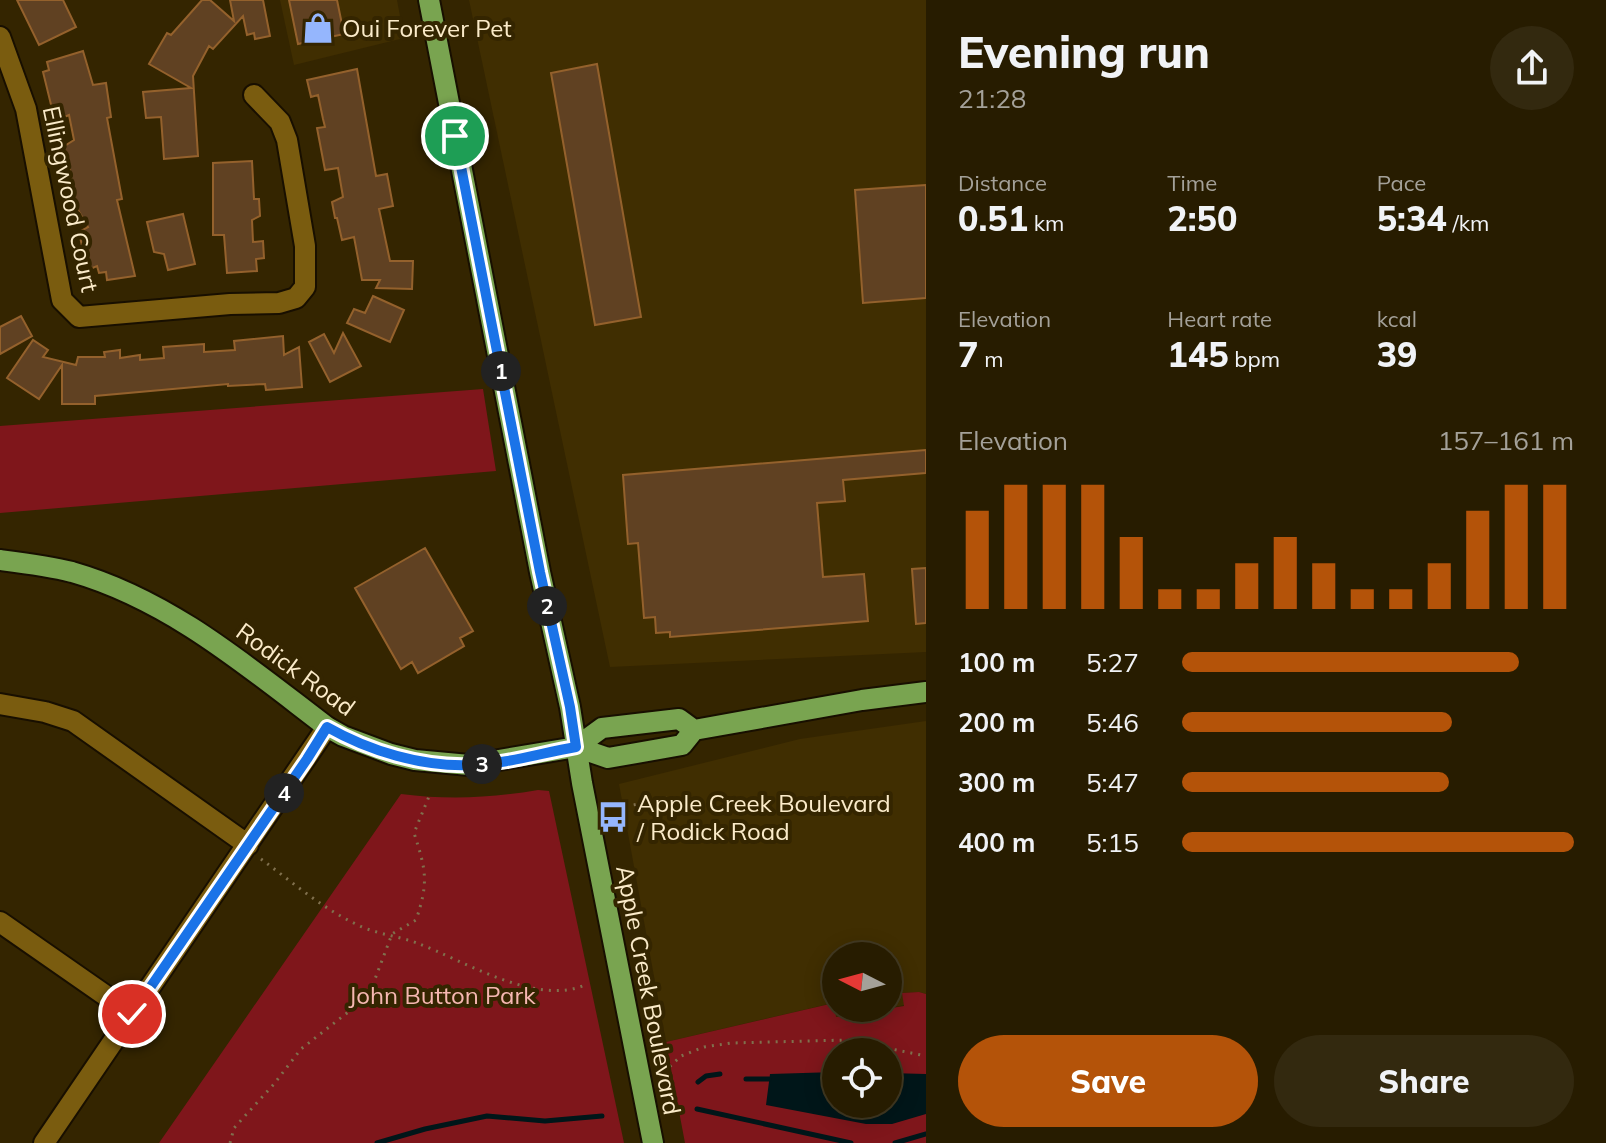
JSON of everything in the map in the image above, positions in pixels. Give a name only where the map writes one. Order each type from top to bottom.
[{"type":"main road","name":"Apple Creek Boulevard","points":[[429,0],[653,1143]]},
{"type":"main road","name":"Rodick Road","points":[[0,560],[71,572],[147,601],[219,646],[327,727],[391,754],[415,760],[469,765],[576,747],[602,728],[679,719],[694,730]]},
{"type":"main road","name":"Rodick Road","points":[[576,747],[608,758],[682,745],[694,730],[862,700],[926,692]]},
{"type":"street","name":"Ellingwood Court","points":[[0,37],[26,109],[62,300],[79,317],[279,303],[296,298],[305,287],[305,246],[287,140],[280,122],[254,95]]},
{"type":"street","points":[[0,704],[73,721],[254,852]]},
{"type":"street","points":[[44,1143],[132,1014],[254,852],[327,727]]},
{"type":"street","points":[[0,922],[132,1014]]},
{"type":"path","points":[[230,1143],[234,1128],[301,1049],[361,1002],[372,987],[392,934],[416,920],[426,891],[424,863],[414,833],[430,794]]},
{"type":"path","points":[[618,808],[668,798],[670,808]]},
{"type":"path","points":[[254,852],[320,903],[360,926],[392,934],[491,976],[542,989],[576,990],[587,984]]},
{"type":"path","points":[[664,1072],[681,1056],[704,1047],[731,1043],[847,1040],[926,1056]]},
{"type":"shaded area","points":[[280,0],[397,0],[404,38],[294,65]]},
{"type":"shaded area","points":[[469,0],[926,0],[926,652],[610,667]]},
{"type":"shaded area","points":[[926,721],[926,994],[902,993],[902,942],[822,942],[822,1006],[666,1042],[619,784],[800,739]]},
{"type":"shaded area","points":[[822,1072],[822,1116],[766,1105],[770,1074]]},
{"type":"shaded area","points":[[902,1073],[926,1074],[926,1114],[892,1124],[866,1124],[834,1118],[902,1118]]},
{"type":"green space","points":[[483,389],[496,471],[0,513],[0,426]]},
{"type":"green space","name":"John Button Park","points":[[549,791],[624,1143],[159,1143],[401,794],[470,797]]},
{"type":"green space","points":[[902,993],[926,994],[926,1143],[685,1143],[666,1042],[822,1006],[822,1022],[902,1022]]},
{"type":"building","points":[[17,0],[63,0],[76,27],[39,45]]},
{"type":"building","points":[[202,0],[210,0],[234,21],[230,0],[263,0],[270,36],[255,39],[254,33],[247,35],[243,16],[213,49],[209,46],[193,76],[198,156],[164,159],[161,117],[146,118],[143,92],[191,88],[149,64],[167,33],[171,35]]},
{"type":"building","points":[[289,0],[337,0],[344,34],[298,44]]},
{"type":"building","points":[[83,51],[93,85],[106,83],[111,117],[107,118],[122,199],[117,200],[135,276],[107,280],[106,272],[99,273],[97,266],[90,269],[86,244],[82,246],[79,232],[88,227],[74,203],[69,165],[66,165],[63,147],[74,140],[69,115],[55,121],[43,72],[49,70],[47,62]]},
{"type":"building","points":[[597,64],[641,317],[595,325],[551,73]]},
{"type":"building","points":[[357,69],[376,176],[387,174],[393,206],[379,209],[390,261],[413,261],[412,289],[376,288],[380,280],[362,280],[354,237],[342,240],[335,218],[332,202],[343,197],[338,168],[325,170],[317,128],[325,127],[318,95],[311,97],[307,80]]},
{"type":"building","points":[[252,161],[254,199],[259,199],[260,216],[252,220],[253,242],[263,241],[264,258],[256,259],[257,271],[227,273],[224,235],[213,235],[213,163]]},
{"type":"building","points":[[926,185],[926,298],[863,303],[855,190]]},
{"type":"building","points":[[183,214],[195,264],[168,270],[164,254],[154,252],[147,222]]},
{"type":"building","points":[[373,296],[404,310],[390,342],[347,323],[354,309],[365,313]]},
{"type":"building","points":[[21,316],[32,336],[0,354],[0,327]]},
{"type":"building","points":[[343,333],[361,366],[330,382],[309,342],[324,334],[334,353]]},
{"type":"building","points":[[283,336],[284,355],[299,347],[302,387],[266,390],[265,384],[228,384],[95,396],[95,404],[62,404],[62,365],[39,399],[7,378],[33,340],[48,350],[43,357],[76,365],[78,357],[105,357],[104,352],[120,350],[120,358],[140,355],[140,360],[164,358],[163,347],[204,344],[204,352],[235,350],[234,341]]},
{"type":"building","points":[[926,450],[926,473],[843,480],[845,501],[817,503],[823,577],[864,574],[868,621],[670,637],[670,632],[656,633],[655,617],[644,618],[638,543],[628,544],[623,475]]},
{"type":"building","points":[[425,548],[473,631],[460,638],[464,646],[418,673],[412,662],[401,669],[355,588]]},
{"type":"building","points":[[926,568],[926,623],[916,624],[912,569]]},
{"type":"waterway","points":[[698,1082],[706,1076],[720,1074]]},
{"type":"waterway","points":[[746,1079],[769,1079]]},
{"type":"waterway","points":[[697,1109],[851,1143]]},
{"type":"waterway","points":[[377,1143],[487,1116],[545,1121],[602,1116]]},
{"type":"waterway","points":[[895,1143],[926,1134]]},
{"type":"place","name":"Oui Forever Pet","points":[[318,28]]},
{"type":"place","name":"Apple Creek Boulevard / Rodick Road","points":[[613,817]]},
{"type":"route","points":[[132,1014],[327,727],[391,754],[415,760],[469,765],[576,747],[455,136]]}]
